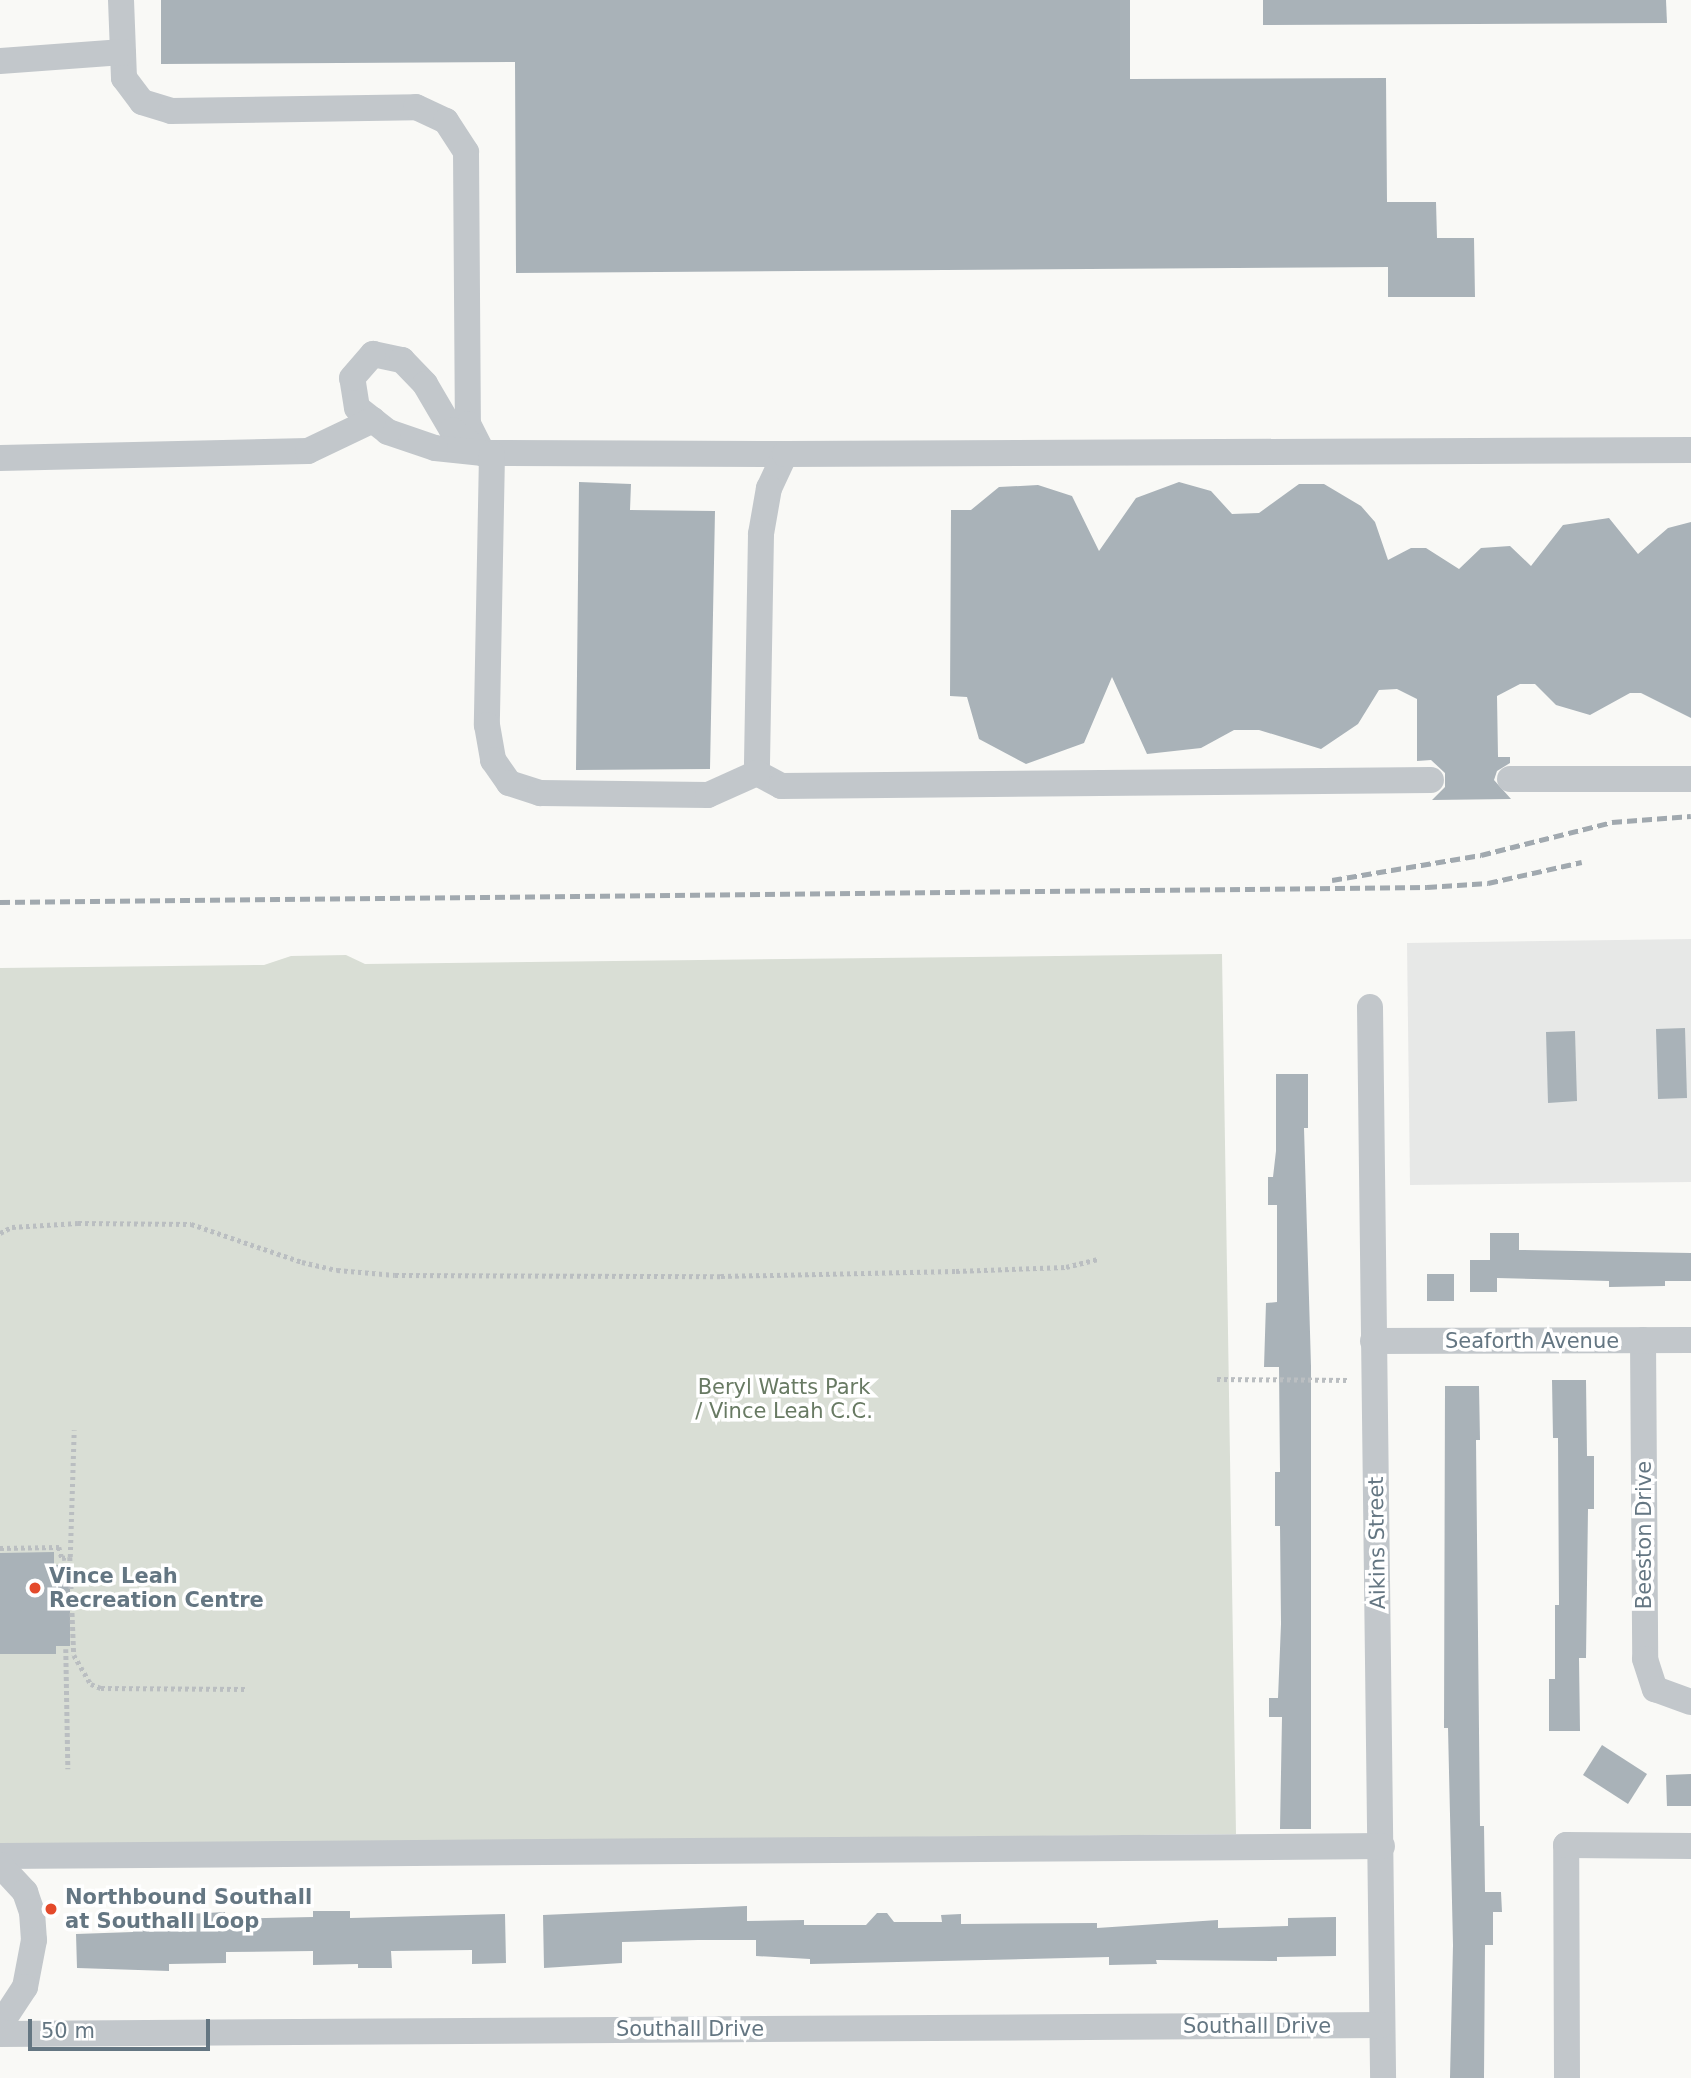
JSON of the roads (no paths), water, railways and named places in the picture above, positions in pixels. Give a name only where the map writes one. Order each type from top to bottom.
[{"type":"street","points":[[121,0],[124,78],[142,102],[171,111],[416,107],[446,121],[466,152],[468,424],[487,454],[487,725],[493,760],[509,783],[540,793],[708,795],[733,788],[757,773]]},
{"type":"street","points":[[0,61],[123,52]]},
{"type":"street","points":[[487,454],[452,430],[425,384],[402,360],[373,354],[352,378],[357,408],[388,432],[435,448],[487,454],[1691,450]]},
{"type":"street","points":[[0,458],[307,451],[373,420]]},
{"type":"street","points":[[757,773],[761,534],[769,488],[785,454]]},
{"type":"street","points":[[757,773],[781,786],[1431,780]]},
{"type":"street","points":[[1510,779],[1691,779]]},
{"type":"street","name":"Aikins Street","points":[[1370,1007],[1382,1846],[1382,2078]]},
{"type":"street","name":"Beeston Drive","points":[[1643,1340],[1645,1659],[1654,1689],[1691,1702]]},
{"type":"street","name":"Seaforth Avenue","points":[[1373,1341],[1691,1340]]},
{"type":"street","points":[[1567,2078],[1566,1845],[1691,1846]]},
{"type":"street","points":[[0,1856],[1382,1846]]},
{"type":"street","points":[[0,1865],[25,1892],[32,1912],[34,1940],[25,1987],[0,2025]]},
{"type":"street","name":"Southall Drive","points":[[0,2034],[1381,2025]]},
{"type":"railway","points":[[1332,880],[1481,855],[1612,822],[1691,816]]},
{"type":"railway","points":[[0,902],[1427,887],[1488,883],[1582,862]]},
{"type":"place","name":"Vince Leah Recreation Centre","points":[[35,1588]]},
{"type":"place","name":"Northbound Southall at Southall Loop","points":[[51,1909]]},
{"type":"park label","name":"Beryl Watts Park / Vince Leah C.C.","points":[[784,1399]]}]
